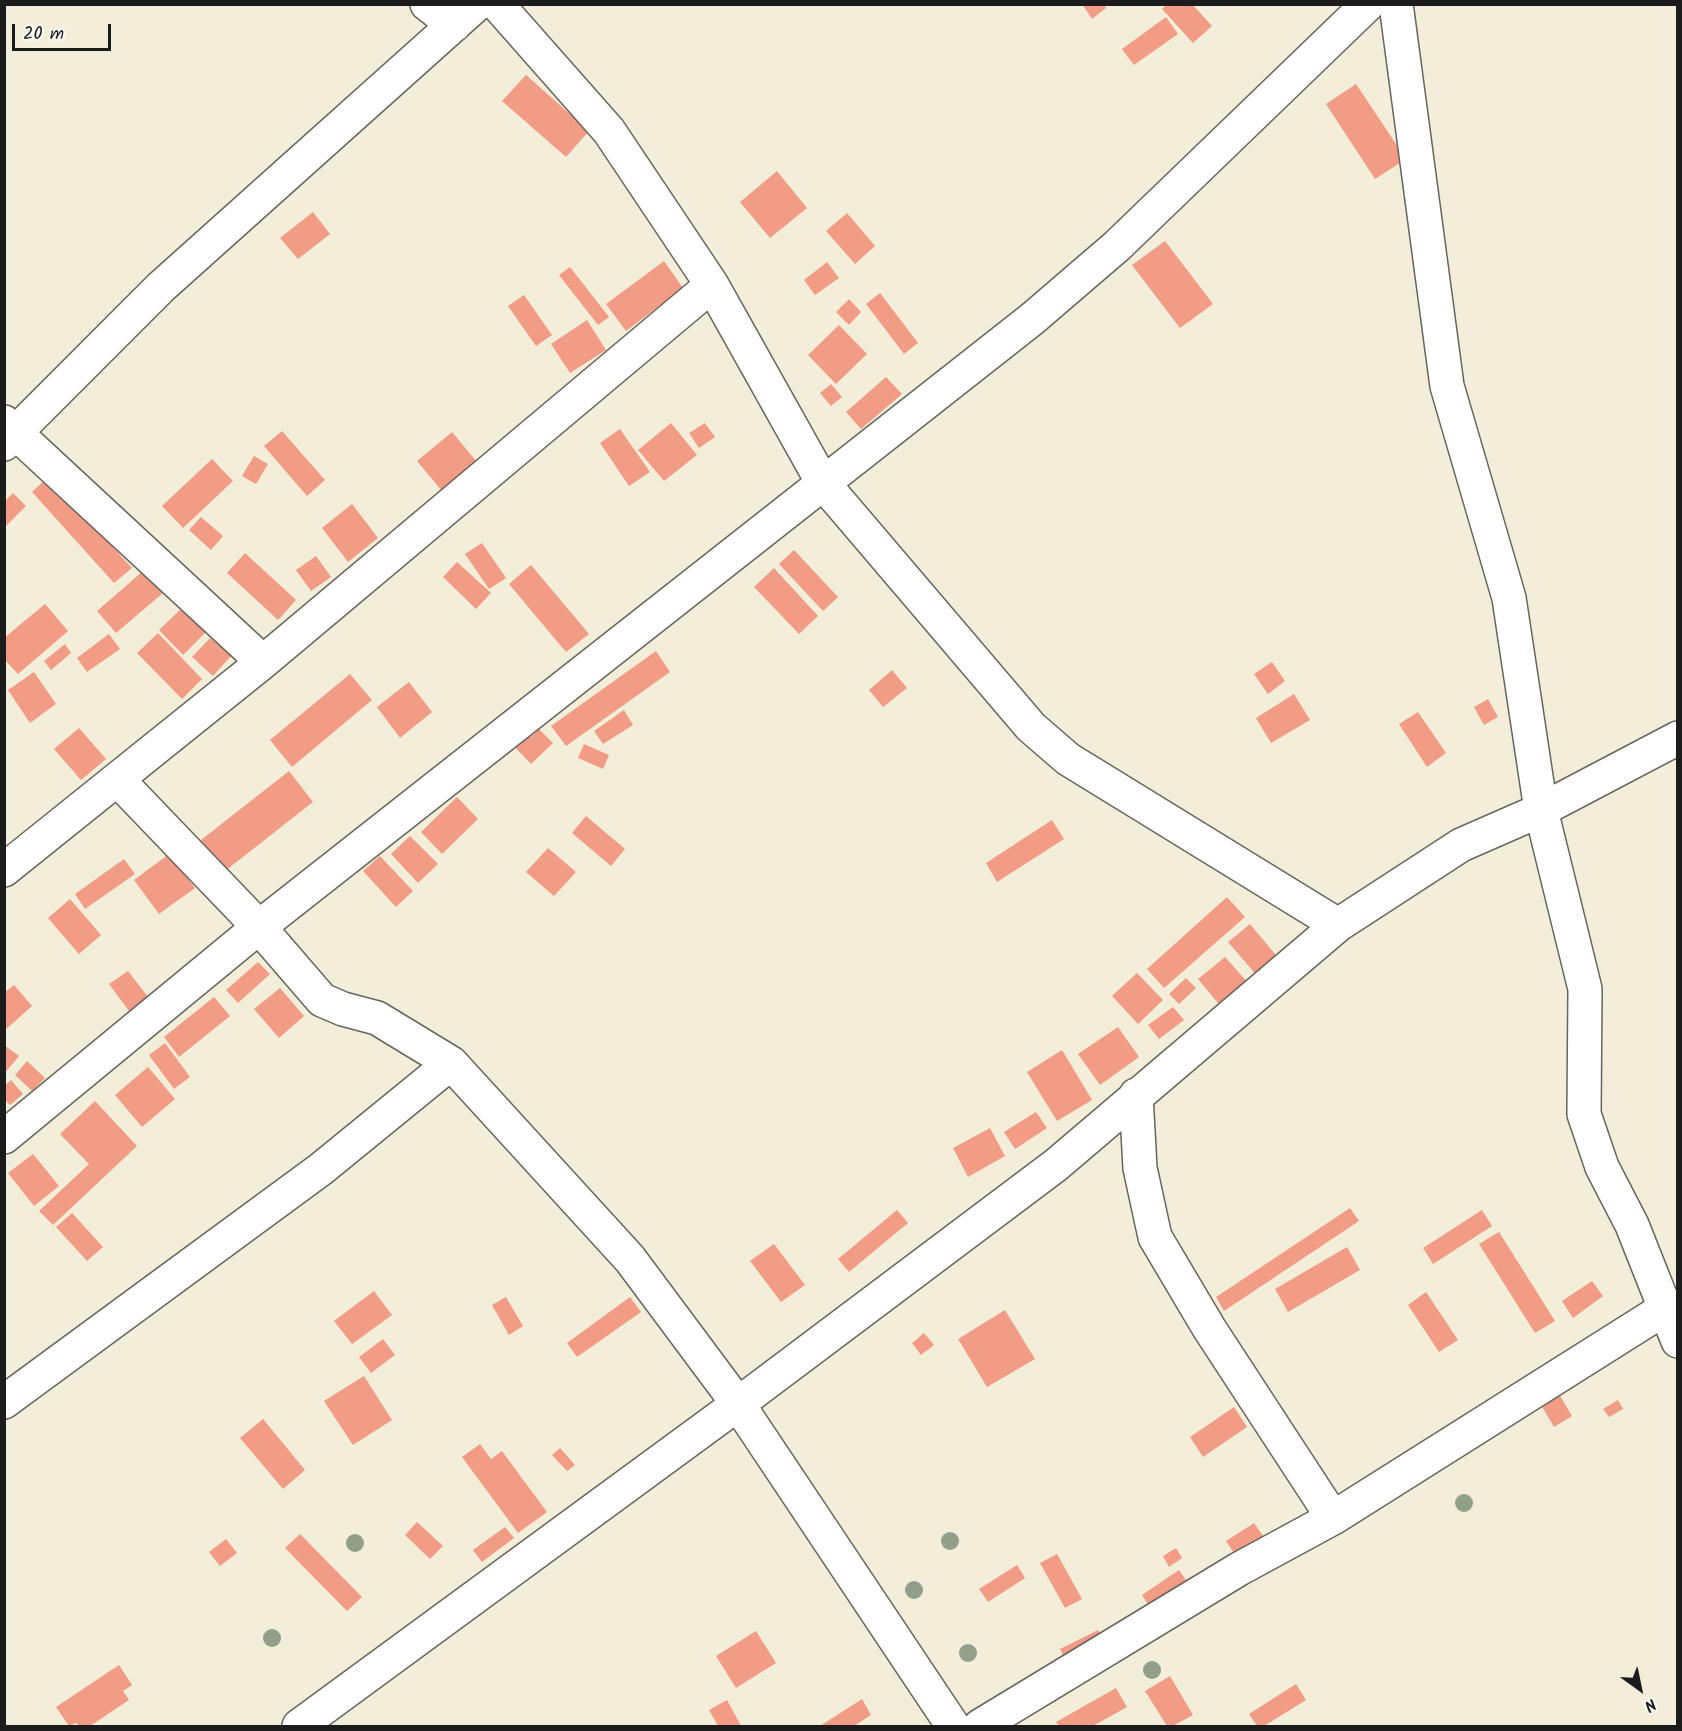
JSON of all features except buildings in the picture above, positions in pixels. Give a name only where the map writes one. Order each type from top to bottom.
[{"type":"street","points":[[427,4],[465,15]]},
{"type":"street","points":[[497,4],[609,131],[712,285],[823,483],[1031,727],[1068,759],[1338,926]]},
{"type":"street","points":[[4,1137],[260,927],[1032,319],[1117,246],[1368,4]]},
{"type":"street","points":[[1396,4],[1447,386],[1509,598],[1541,810],[1585,989],[1584,1114],[1602,1167],[1672,1307],[1677,1341]]},
{"type":"street","points":[[263,662],[8,433],[161,287],[465,15]]},
{"type":"street","points":[[4,870],[68,816],[118,780],[263,662],[712,285]]},
{"type":"street","points":[[299,1726],[738,1404],[1056,1165],[1338,926],[1461,845],[1541,810],[1677,738]]},
{"type":"street","points":[[118,780],[260,927],[322,1000],[343,1009],[377,1018],[452,1063],[630,1259],[738,1404],[953,1726]]},
{"type":"street","points":[[4,1402],[321,1169],[452,1063]]},
{"type":"street","points":[[1136,1095],[1140,1168],[1155,1237],[1209,1328],[1333,1518]]},
{"type":"street","points":[[980,1726],[1239,1569],[1333,1518],[1672,1307]]}]
